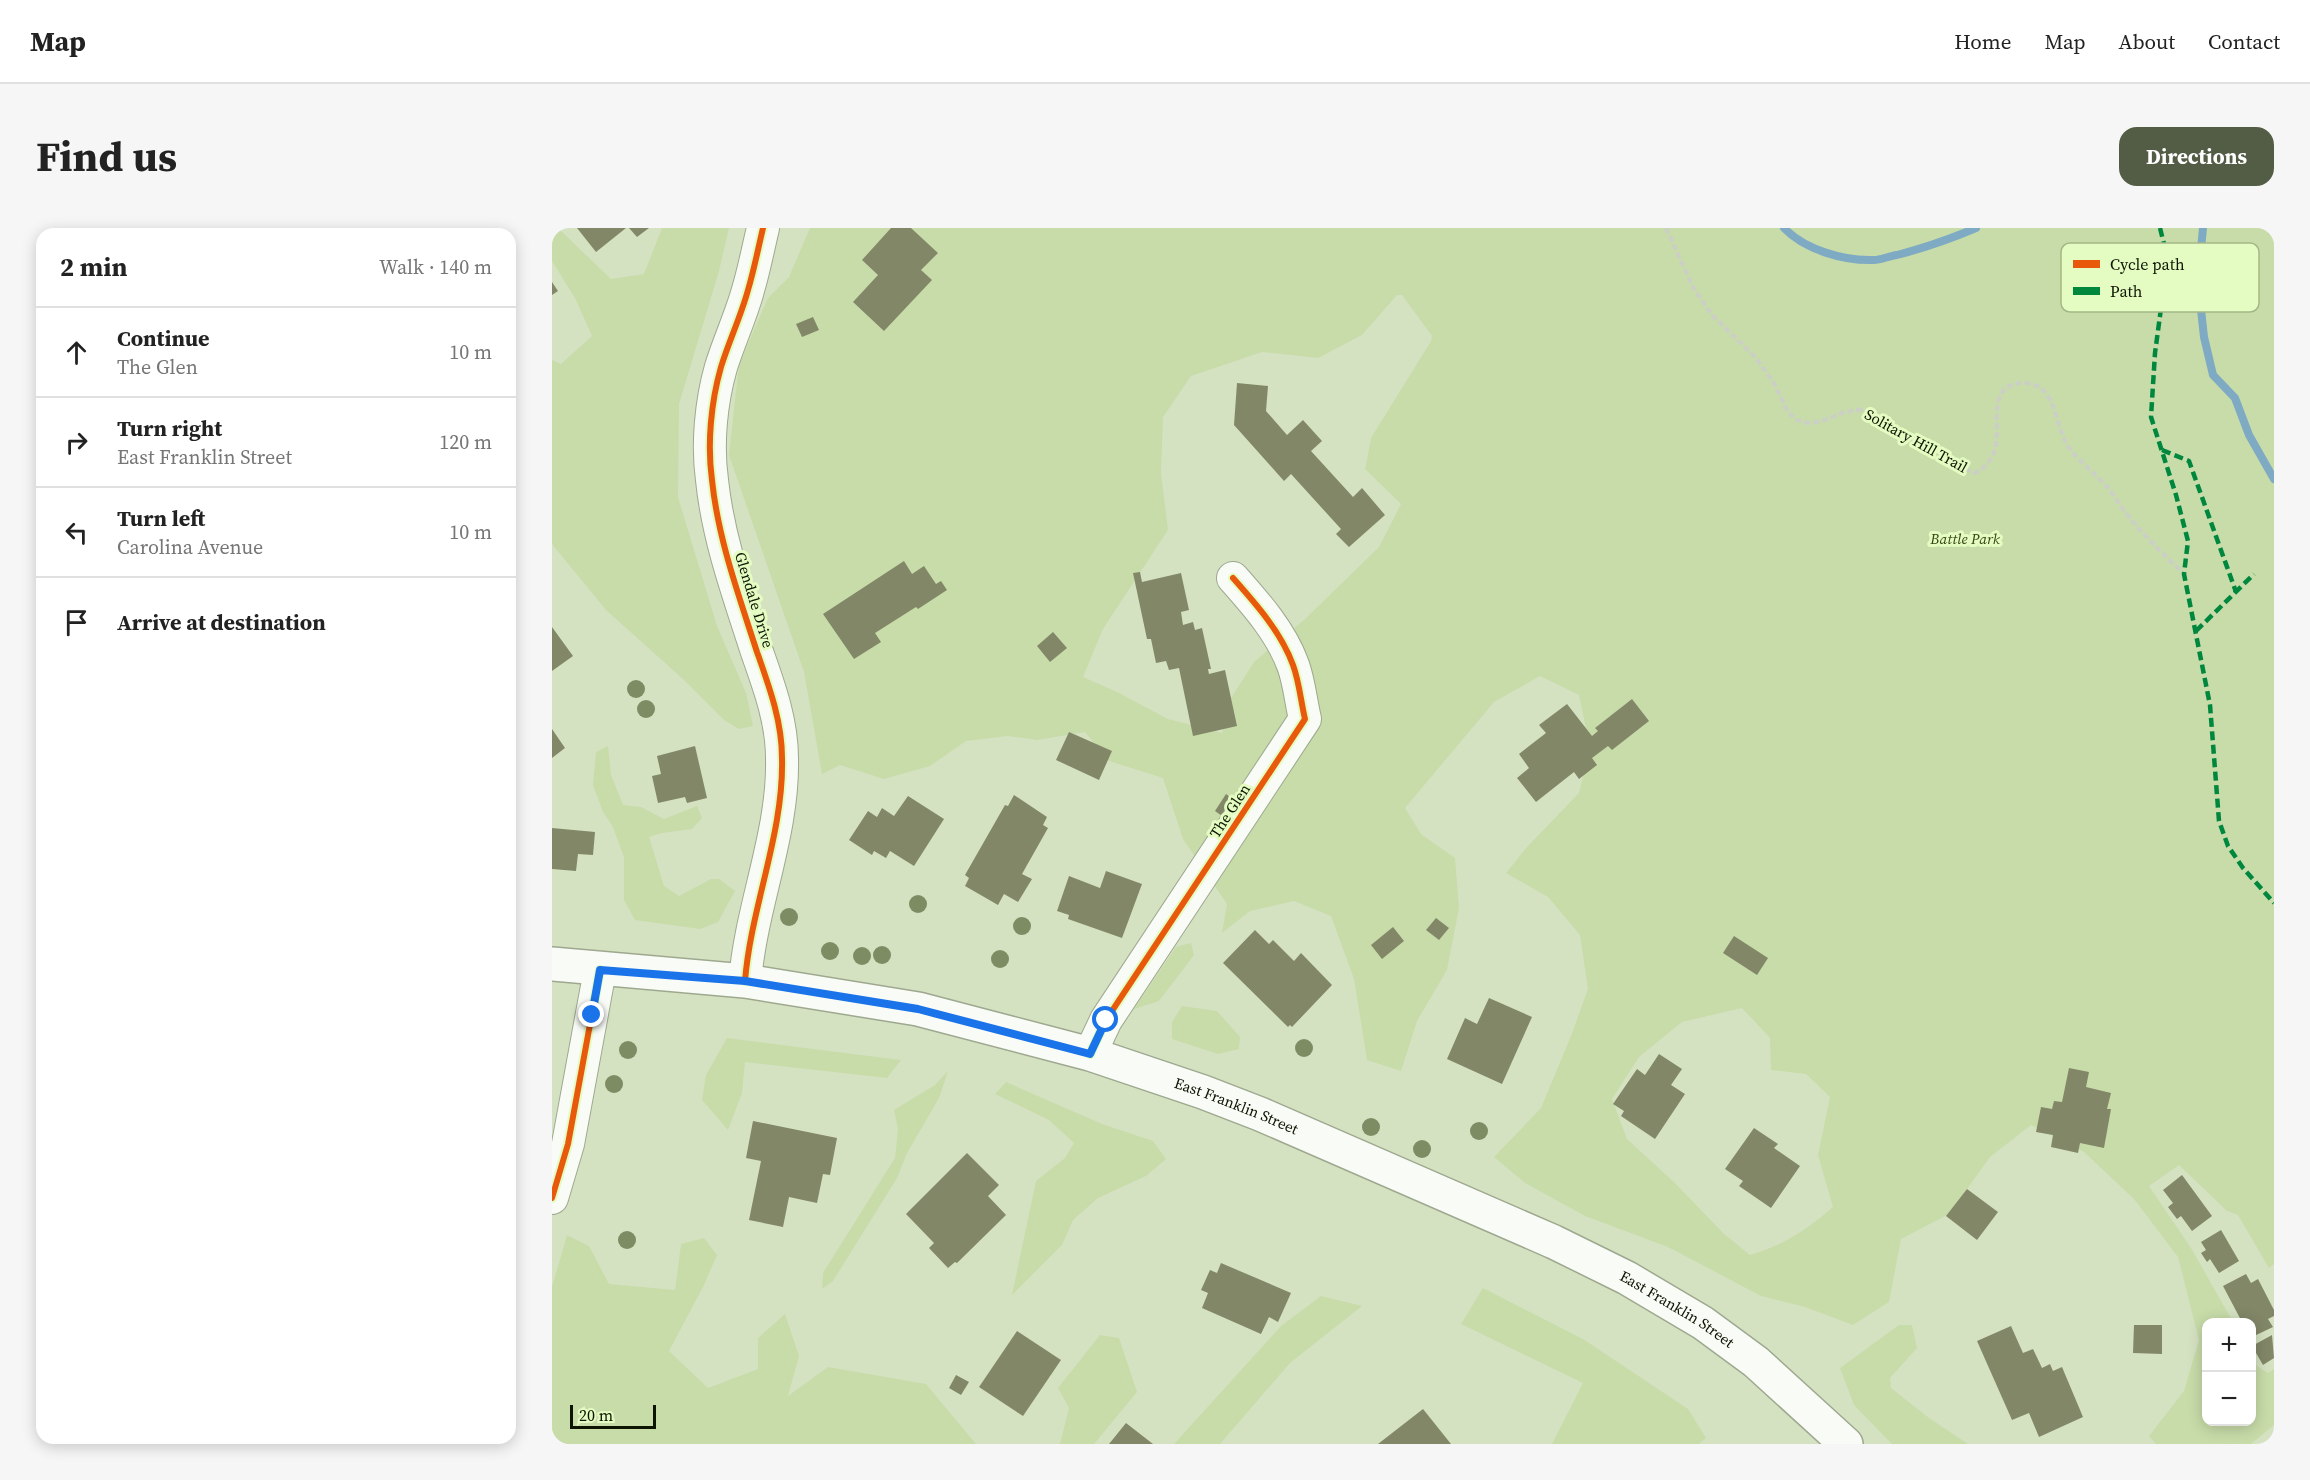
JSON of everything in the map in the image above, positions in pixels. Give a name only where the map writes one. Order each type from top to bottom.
[{"type":"main road","name":"East Franklin Street","points":[[552,964],[745,981],[918,1009],[1090,1054],[1203,1092],[1260,1114],[1544,1237],[1627,1278],[1703,1323],[1756,1362],[1846,1444]]},
{"type":"street","name":"Glendale Drive","points":[[745,981],[747,947],[778,813],[782,757],[781,736],[735,582],[717,511],[711,479],[711,447],[713,408],[721,369],[748,291],[763,228]]},
{"type":"street","name":"The Glen","points":[[1090,1054],[1106,1020],[1305,719],[1294,665],[1277,633],[1233,578]]},
{"type":"street","points":[[552,1198],[568,1144],[600,970]]},
{"type":"green space","points":[[662,228],[729,228],[719,271],[679,404],[678,497],[717,626],[746,693],[753,726],[739,729],[724,720],[683,679],[606,610],[552,544],[552,360],[561,364],[592,336],[575,298],[552,261],[552,230],[559,229],[611,279],[644,274]]},
{"type":"green space","name":"Battle Park","points":[[810,228],[2274,228],[2274,1264],[2269,1268],[2238,1215],[2227,1211],[2179,1165],[2149,1186],[2191,1248],[2231,1318],[2202,1318],[2202,1426],[2256,1426],[2256,1364],[2268,1373],[2274,1369],[2274,1425],[2251,1444],[2156,1444],[2149,1436],[2184,1391],[2199,1340],[2178,1257],[2134,1199],[2084,1152],[2031,1125],[1990,1157],[1949,1214],[1901,1239],[1889,1302],[1853,1325],[1805,1307],[1761,1296],[1668,1247],[1585,1216],[1525,1183],[1494,1157],[1541,1108],[1588,989],[1580,935],[1548,897],[1506,873],[1527,847],[1579,793],[1590,748],[1579,695],[1540,676],[1494,702],[1405,808],[1421,834],[1455,858],[1459,908],[1447,970],[1417,1021],[1401,1071],[1367,1060],[1354,979],[1331,916],[1294,901],[1250,911],[1222,933],[1227,904],[1183,839],[1163,778],[1109,761],[1085,732],[1037,740],[1008,736],[966,741],[930,766],[884,779],[840,765],[822,774],[804,672],[729,455],[739,364],[768,298],[789,277]],"holes":[[[1397,295],[1402,295],[1432,336],[1371,438],[1365,469],[1401,504],[1379,547],[1305,619],[1254,662],[1231,698],[1222,733],[1168,719],[1083,677],[1103,629],[1168,530],[1161,473],[1163,417],[1191,376],[1262,352],[1318,358],[1362,335]],[[1742,1008],[1770,1038],[1771,1070],[1806,1074],[1830,1097],[1818,1155],[1833,1207],[1794,1236],[1750,1255],[1723,1233],[1676,1184],[1627,1139],[1612,1099],[1639,1057],[1682,1022]]]},
{"type":"green space","points":[[608,746],[611,775],[623,805],[641,807],[664,819],[697,806],[702,818],[692,829],[649,837],[664,886],[679,896],[711,879],[719,879],[735,891],[718,922],[700,929],[635,920],[624,900],[624,857],[593,785],[596,752]]},
{"type":"green space","points":[[1191,943],[1194,955],[1159,1001],[1134,1009],[1176,947]]},
{"type":"green space","points":[[1182,1006],[1217,1011],[1240,1037],[1239,1049],[1218,1054],[1172,1039],[1172,1022]]},
{"type":"green space","points":[[727,1038],[901,1060],[887,1078],[745,1062],[742,1093],[728,1130],[702,1100],[706,1075]]},
{"type":"green space","points":[[948,1071],[939,1098],[907,1153],[897,1178],[833,1281],[822,1289],[823,1273],[895,1158],[898,1129],[894,1110],[935,1085]]},
{"type":"green space","points":[[1006,1082],[1102,1124],[1153,1141],[1166,1159],[1146,1176],[1098,1198],[1073,1220],[1062,1245],[1012,1295],[1036,1181],[1065,1158],[1074,1143],[1049,1120],[995,1094]]},
{"type":"green space","points":[[567,1235],[589,1246],[609,1284],[675,1290],[681,1244],[704,1238],[717,1255],[669,1351],[708,1388],[758,1369],[758,1338],[785,1314],[799,1356],[788,1396],[828,1367],[926,1384],[976,1444],[552,1444],[552,1287]]},
{"type":"green space","points":[[1483,1288],[1583,1339],[1688,1409],[1706,1438],[1699,1444],[1552,1444],[1583,1383],[1461,1324]]},
{"type":"green space","points":[[1321,1296],[1362,1306],[1290,1363],[1220,1444],[1174,1444],[1281,1326]]},
{"type":"green space","points":[[1899,1325],[1912,1325],[1917,1348],[1890,1378],[1891,1388],[1929,1418],[1968,1444],[1892,1444],[1854,1405],[1840,1368]]},
{"type":"green space","points":[[1100,1335],[1119,1338],[1137,1392],[1094,1444],[1060,1444],[1069,1408],[1058,1388]]},
{"type":"building","points":[[577,228],[626,228],[596,252]]},
{"type":"building","points":[[629,228],[649,228],[637,237]]},
{"type":"building","points":[[891,228],[911,228],[938,253],[921,270],[932,280],[884,331],[853,302],[878,275],[862,260]]},
{"type":"building","points":[[552,282],[558,291],[552,295]]},
{"type":"building","points":[[813,317],[819,330],[802,337],[796,324]]},
{"type":"building","points":[[1237,383],[1268,386],[1266,411],[1287,435],[1303,420],[1322,441],[1311,451],[1353,497],[1362,488],[1385,515],[1349,547],[1336,534],[1341,529],[1291,474],[1284,481],[1234,425]]},
{"type":"building","points":[[904,561],[912,574],[924,566],[936,584],[941,581],[947,590],[875,633],[881,642],[854,659],[823,614]]},
{"type":"building","points":[[1140,572],[1142,582],[1181,573],[1189,610],[1181,612],[1183,625],[1193,622],[1195,630],[1202,628],[1211,669],[1208,669],[1209,674],[1225,670],[1237,726],[1193,736],[1179,668],[1169,670],[1166,661],[1156,663],[1151,639],[1147,639],[1133,573]]},
{"type":"building","points":[[552,627],[573,656],[552,671]]},
{"type":"building","points":[[1053,632],[1067,648],[1050,662],[1037,646]]},
{"type":"building","points":[[1632,699],[1649,721],[1612,750],[1608,746],[1592,758],[1597,765],[1579,779],[1574,772],[1536,802],[1517,778],[1529,768],[1519,754],[1546,733],[1539,725],[1567,704],[1592,736],[1598,731],[1595,728]]},
{"type":"building","points":[[552,729],[565,748],[552,758]]},
{"type":"building","points":[[1069,732],[1112,751],[1099,780],[1056,760]]},
{"type":"building","points":[[695,746],[707,798],[687,803],[685,797],[658,803],[652,776],[661,774],[657,756]]},
{"type":"building","points":[[1226,794],[1233,799],[1222,816],[1215,811]]},
{"type":"building","points":[[1014,795],[1047,817],[1043,825],[1048,828],[1022,874],[1032,879],[1018,902],[1004,894],[998,905],[965,886],[969,878],[965,875],[1005,805],[1008,806]]},
{"type":"building","points":[[908,796],[944,819],[914,866],[890,851],[886,858],[874,851],[872,855],[849,840],[868,811],[877,817],[882,808],[894,816]]},
{"type":"building","points":[[552,828],[595,832],[593,855],[578,854],[576,871],[552,869]]},
{"type":"building","points":[[1106,871],[1142,884],[1122,938],[1068,919],[1069,915],[1057,911],[1069,876],[1100,888]]},
{"type":"building","points":[[1436,918],[1449,928],[1439,940],[1426,930]]},
{"type":"building","points":[[1393,927],[1404,941],[1382,959],[1371,945]]},
{"type":"building","points":[[1255,930],[1269,944],[1273,940],[1294,961],[1301,953],[1332,985],[1292,1027],[1290,1025],[1288,1027],[1223,963]]},
{"type":"building","points":[[1734,936],[1768,958],[1757,975],[1723,953]]},
{"type":"building","points":[[1489,998],[1532,1017],[1502,1084],[1447,1059],[1465,1018],[1477,1024]]},
{"type":"building","points":[[1659,1054],[1682,1069],[1671,1085],[1685,1094],[1655,1139],[1621,1116],[1624,1111],[1613,1104],[1637,1069],[1645,1075]]},
{"type":"building","points":[[2069,1068],[2089,1072],[2086,1087],[2111,1093],[2107,1109],[2111,1109],[2104,1148],[2080,1143],[2078,1153],[2051,1147],[2053,1135],[2036,1132],[2041,1107],[2052,1109],[2054,1101],[2062,1102]]},
{"type":"building","points":[[753,1121],[837,1138],[830,1175],[823,1174],[817,1203],[789,1197],[783,1227],[749,1220],[761,1161],[746,1158]]},
{"type":"building","points":[[1754,1128],[1778,1144],[1774,1148],[1800,1166],[1771,1208],[1739,1186],[1743,1181],[1725,1169]]},
{"type":"building","points":[[967,1153],[999,1185],[988,1196],[1006,1215],[957,1263],[955,1262],[948,1268],[929,1248],[934,1243],[906,1214]]},
{"type":"building","points":[[2182,1175],[2212,1216],[2192,1231],[2181,1216],[2177,1219],[2168,1207],[2173,1203],[2163,1190]]},
{"type":"building","points":[[1967,1189],[1998,1212],[1977,1240],[1946,1216]]},
{"type":"building","points":[[2221,1230],[2239,1261],[2219,1273],[2210,1259],[2207,1262],[2201,1253],[2206,1250],[2201,1242]]},
{"type":"building","points":[[1221,1263],[1291,1293],[1278,1322],[1269,1317],[1261,1334],[1202,1308],[1208,1293],[1201,1290],[1210,1270],[1217,1273]]},
{"type":"building","points":[[2246,1274],[2251,1283],[2258,1279],[2274,1310],[2274,1316],[2268,1319],[2273,1327],[2256,1335],[2256,1318],[2240,1318],[2223,1286]]},
{"type":"building","points":[[2134,1325],[2162,1325],[2162,1354],[2133,1353]]},
{"type":"building","points":[[2011,1326],[2023,1353],[2033,1349],[2042,1368],[2050,1364],[2053,1371],[2062,1367],[2083,1417],[2039,1437],[2029,1413],[2012,1420],[1977,1341]]},
{"type":"building","points":[[1017,1331],[1061,1360],[1023,1416],[979,1387]]},
{"type":"building","points":[[2272,1335],[2274,1358],[2263,1365],[2256,1353],[2256,1344]]},
{"type":"building","points":[[956,1375],[969,1382],[961,1395],[949,1388]]},
{"type":"building","points":[[1423,1409],[1451,1444],[1378,1444]]},
{"type":"building","points":[[1126,1423],[1153,1444],[1109,1444]]},
{"type":"waterway","points":[[1784,228],[1803,242],[1826,253],[1862,260],[1897,255],[1947,240],[1976,228]]},
{"type":"waterway","points":[[2202,243],[2203,228]]},
{"type":"waterway","points":[[2201,312],[2204,337],[2213,375],[2235,398],[2249,435],[2274,479]]},
{"type":"marked path","points":[[2160,228],[2164,243]]},
{"type":"marked path","points":[[2161,312],[2151,417],[2188,541],[2184,574],[2210,705],[2219,821],[2228,846],[2243,868],[2274,903]]},
{"type":"marked path","points":[[2162,450],[2189,461],[2236,592]]},
{"type":"marked path","points":[[2196,631],[2254,574]]},
{"type":"cycle path","points":[[745,981],[748,953],[778,814],[782,758],[780,731],[774,704],[736,589],[719,524],[711,466],[710,438],[712,409],[718,380],[745,300],[763,228]]},
{"type":"cycle path","points":[[1090,1054],[1106,1020],[1305,719],[1297,678],[1282,641],[1233,578]]},
{"type":"cycle path","points":[[552,1198],[568,1144],[600,970]]},
{"type":"route","points":[[592,1015],[600,970],[745,981],[918,1009],[1090,1054],[1106,1020]]}]
